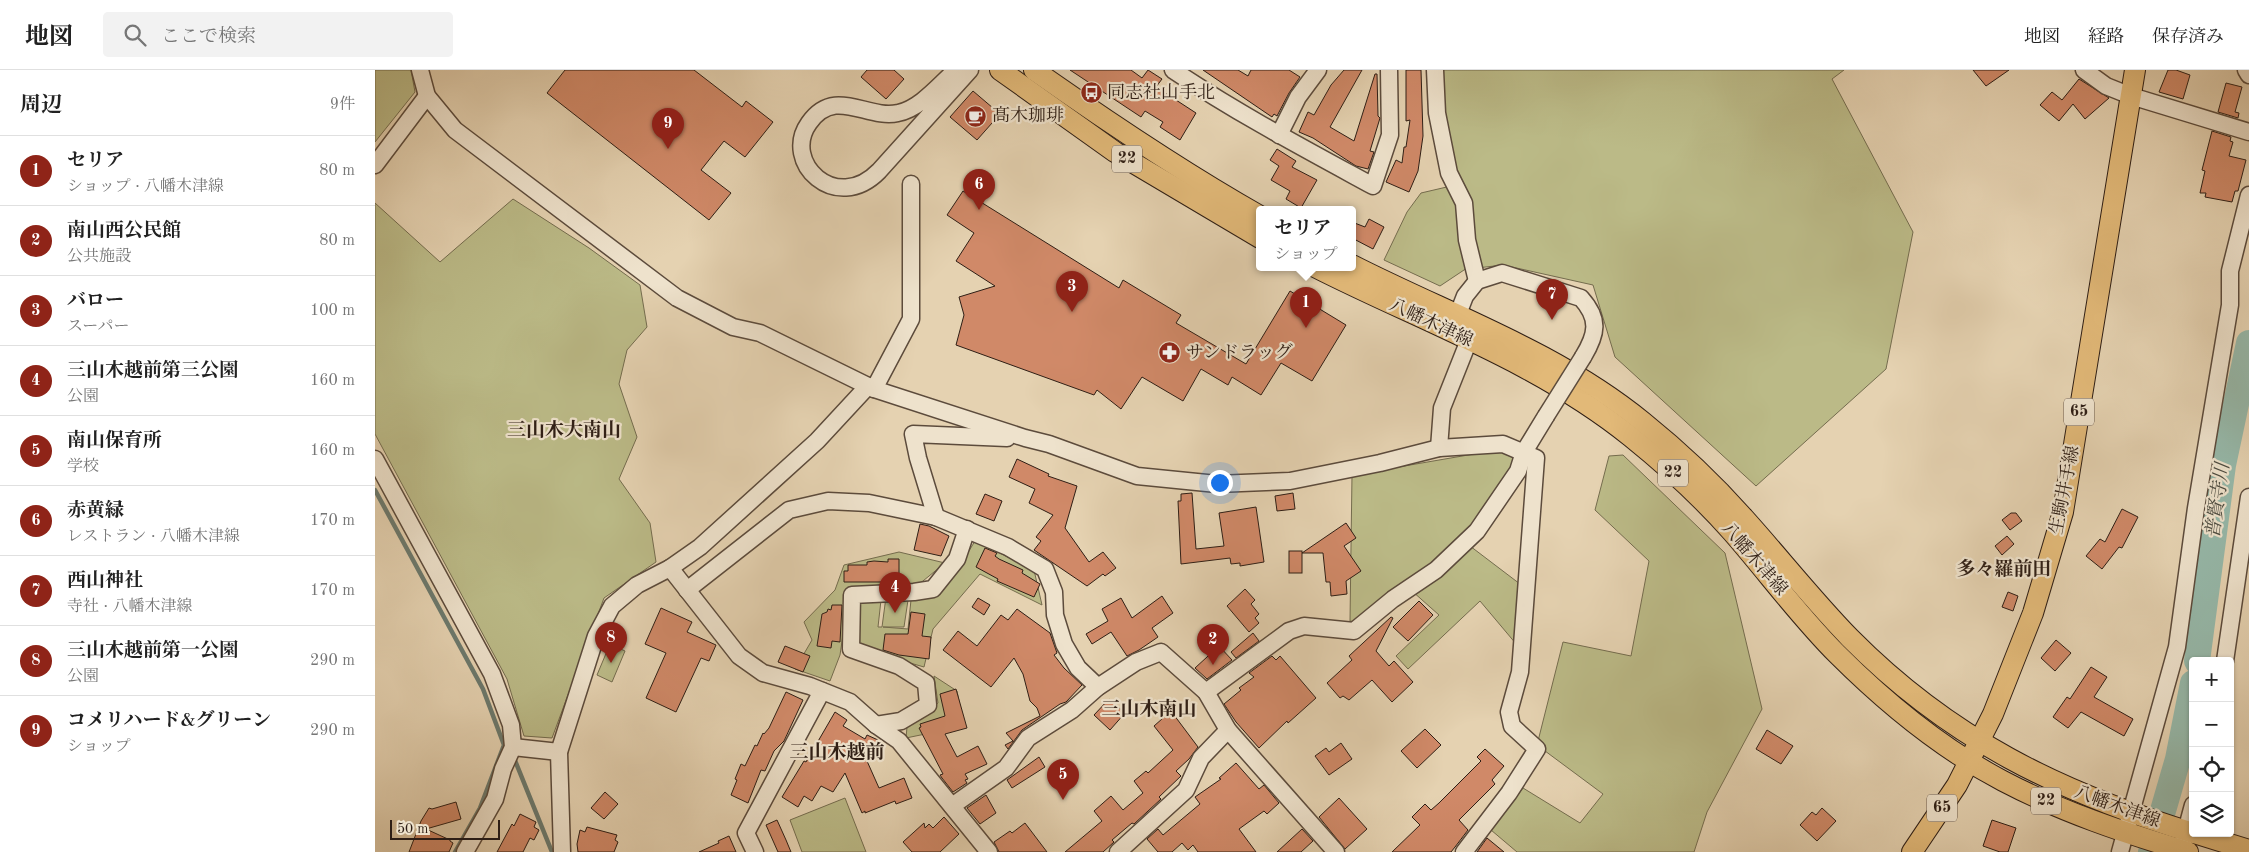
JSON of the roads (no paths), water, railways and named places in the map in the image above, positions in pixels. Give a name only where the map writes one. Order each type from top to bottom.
[{"type":"main road","name":"22","points":[[1000,70],[1115,152],[1256,236]]},
{"type":"main road","name":"22","points":[[1034,70],[1125,134],[1212,189],[1256,214]]},
{"type":"main road","name":"生駒井手線","points":[[1912,852],[1957,785],[1981,742],[2033,613],[2063,512],[2135,70]]},
{"type":"main road","name":"八幡木津線","points":[[1356,266],[1543,357],[1587,382],[1641,421],[1702,473],[1745,518],[1851,639],[1915,697],[1946,721],[2013,762],[2069,789],[2131,813],[2188,840]]},
{"type":"main road","name":"八幡木津線","points":[[1323,271],[1517,363],[1575,396],[1629,435],[1688,486],[1731,530],[1836,653],[1888,701],[1934,738],[1970,762],[2003,781],[2058,807],[2125,833],[2188,840],[2242,850]]},
{"type":"street","points":[[420,70],[427,96],[455,130],[677,298],[733,327],[761,333],[871,387],[1025,438],[1049,444],[1137,476],[1217,484],[1290,481],[1380,463],[1439,448],[1503,444],[1536,458],[1520,672],[1509,712],[1512,726],[1537,749],[1509,793],[1464,852]]},
{"type":"street","points":[[956,70],[917,103],[899,113],[882,114],[845,105],[831,107],[819,113],[808,124],[802,140],[803,156],[809,168],[823,182],[831,186],[849,188],[864,183],[875,174],[970,70]]},
{"type":"street","points":[[1173,70],[1202,90],[1279,135],[1373,186],[1390,135],[1389,70]]},
{"type":"street","points":[[1435,70],[1437,113],[1449,173],[1464,203],[1467,240],[1477,281]]},
{"type":"street","points":[[2084,70],[2107,86],[2131,96],[2249,132]]},
{"type":"street","points":[[2246,70],[2249,75]]},
{"type":"street","points":[[1279,135],[1298,97],[1315,71]]},
{"type":"street","points":[[375,165],[427,96]]},
{"type":"street","points":[[562,852],[559,752],[596,636],[612,606],[637,585],[670,568],[700,547],[817,441],[871,387],[911,319],[911,184]]},
{"type":"street","points":[[2120,852],[2177,646],[2196,508],[2230,305],[2231,271],[2249,195]]},
{"type":"street","points":[[1206,692],[1289,631],[1304,626],[1354,632],[1393,600],[1436,570],[1477,532],[1518,471],[1524,452],[1593,341],[1595,319],[1590,308],[1581,298],[1502,273],[1477,281],[1465,296],[1458,314],[1469,340],[1442,408],[1439,448]]},
{"type":"street","points":[[936,517],[918,458],[913,434],[1025,438]]},
{"type":"street","points":[[375,459],[491,674],[511,725],[513,747],[503,769],[495,798],[465,852]]},
{"type":"street","points":[[2226,657],[2245,545],[2249,497]]},
{"type":"street","points":[[687,590],[789,510],[828,501],[869,504],[936,517],[1008,547],[1045,569],[1054,592],[1055,615],[1064,644],[1078,668],[1098,687]]},
{"type":"street","points":[[876,725],[901,721],[928,705],[926,683],[899,666],[851,649],[852,595],[914,592],[933,588],[957,559],[967,529]]},
{"type":"street","points":[[670,568],[739,656],[763,673],[850,702],[876,725],[899,741],[989,852]]},
{"type":"street","points":[[952,806],[1006,768],[1028,738],[1072,710],[1098,687],[1136,662],[1161,652],[1206,692],[1228,730],[1336,852]]},
{"type":"street","points":[[755,852],[746,832],[821,691]]},
{"type":"street","points":[[1118,852],[1186,790],[1201,758],[1228,730]]},
{"type":"street","points":[[513,747],[559,752]]},
{"type":"waterway","name":"普賢寺川","points":[[2198,657],[2223,465],[2249,343]]},
{"type":"waterway","points":[[375,490],[483,689],[504,745],[480,808],[455,852]]},
{"type":"waterway","name":"普賢寺川","points":[[2151,852],[2178,759],[2189,702]]},
{"type":"waterway","points":[[514,758],[552,852]]},
{"type":"place","name":"同志社山手北","points":[[1091,93]]},
{"type":"place","name":"髙木珈琲","points":[[976,116]]},
{"type":"place","name":"コメリハード&グリーン","points":[[668,149]]},
{"type":"place","name":"赤黄緑","points":[[979,210]]},
{"type":"place","name":"バロー","points":[[1072,312]]},
{"type":"place","name":"西山神社","points":[[1552,320]]},
{"type":"place","name":"セリア","points":[[1306,328]]},
{"type":"place","name":"サンドラッグ","points":[[1170,353]]},
{"type":"place","name":"三山木越前第三公園","points":[[895,613]]},
{"type":"place","name":"三山木越前第一公園","points":[[611,663]]},
{"type":"place","name":"南山西公民館","points":[[1213,665]]},
{"type":"place","name":"南山保育所","points":[[1063,800]]},
{"type":"district","name":"三山木大南山","points":[[564,431]]},
{"type":"district","name":"多々羅前田","points":[[2004,570]]},
{"type":"district","name":"三山木南山","points":[[1149,710]]},
{"type":"district","name":"三山木越前","points":[[837,753]]}]
